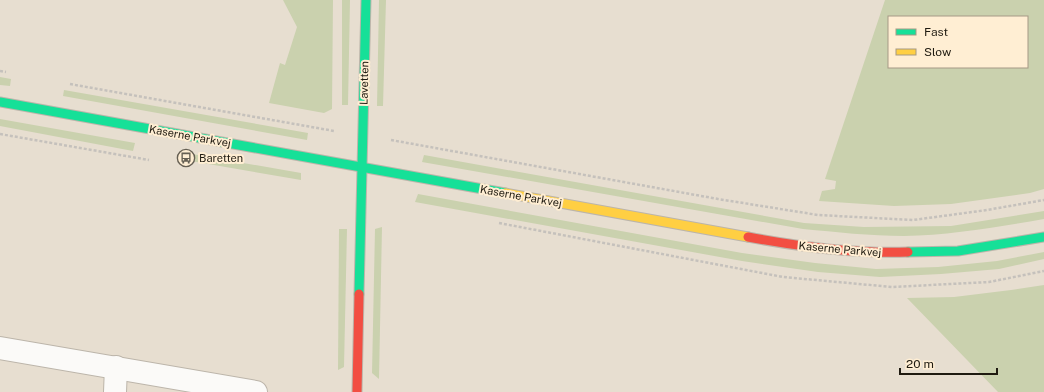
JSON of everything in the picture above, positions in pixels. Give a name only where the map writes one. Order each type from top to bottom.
[{"type":"street","name":"Lavetten","points":[[363,167],[366,0]]},
{"type":"street","name":"Kaserne Parkvej","points":[[0,102],[799,246],[876,253],[958,251],[1044,237]]},
{"type":"street","points":[[357,392],[363,167]]},
{"type":"street","points":[[0,348],[256,392]]},
{"type":"street","points":[[115,392],[116,367]]},
{"type":"path","points":[[0,71],[8,73]]},
{"type":"path","points":[[70,84],[427,146],[718,199],[818,214],[913,220],[987,210],[1044,200]]},
{"type":"green space","points":[[283,0],[333,0],[332,109],[324,113],[269,103],[280,63],[285,65],[297,27]]},
{"type":"green space","points":[[342,0],[350,0],[348,105],[342,105]]},
{"type":"green space","points":[[379,0],[386,0],[383,106],[377,106]]},
{"type":"green space","points":[[885,0],[1044,0],[1044,189],[1030,193],[951,204],[894,206],[819,201],[822,191],[835,189],[836,181],[825,179]]},
{"type":"green space","points":[[0,77],[11,79],[10,86],[0,85]]},
{"type":"green space","points":[[64,90],[308,133],[307,140],[63,96]]},
{"type":"green space","points":[[0,119],[135,143],[133,151],[0,126]]},
{"type":"green space","points":[[192,154],[301,173],[301,180],[191,161]]},
{"type":"green space","points":[[424,155],[804,223],[864,227],[951,226],[1044,211],[1044,219],[974,230],[904,236],[853,234],[803,229],[422,162]]},
{"type":"green space","points":[[418,194],[742,253],[815,263],[876,269],[938,267],[997,261],[1044,252],[1044,259],[999,269],[941,274],[880,277],[818,272],[742,261],[415,202]]},
{"type":"green space","points":[[382,227],[379,379],[372,373],[375,229]]},
{"type":"green space","points":[[339,229],[347,229],[344,367],[338,370]]},
{"type":"green space","points":[[1044,285],[1044,392],[998,392],[907,298],[954,297]]},
{"type":"traffic: fast","points":[[359,294],[366,0]]},
{"type":"traffic: fast","points":[[0,102],[505,193]]},
{"type":"traffic: fast","points":[[908,252],[958,251],[1044,237]]},
{"type":"traffic: slow","points":[[505,193],[748,237]]},
{"type":"traffic: jam","points":[[748,237],[788,244],[848,251],[908,252]]},
{"type":"traffic: jam","points":[[357,392],[359,294]]},
{"type":"place","name":"Baretten","points":[[186,158]]}]
